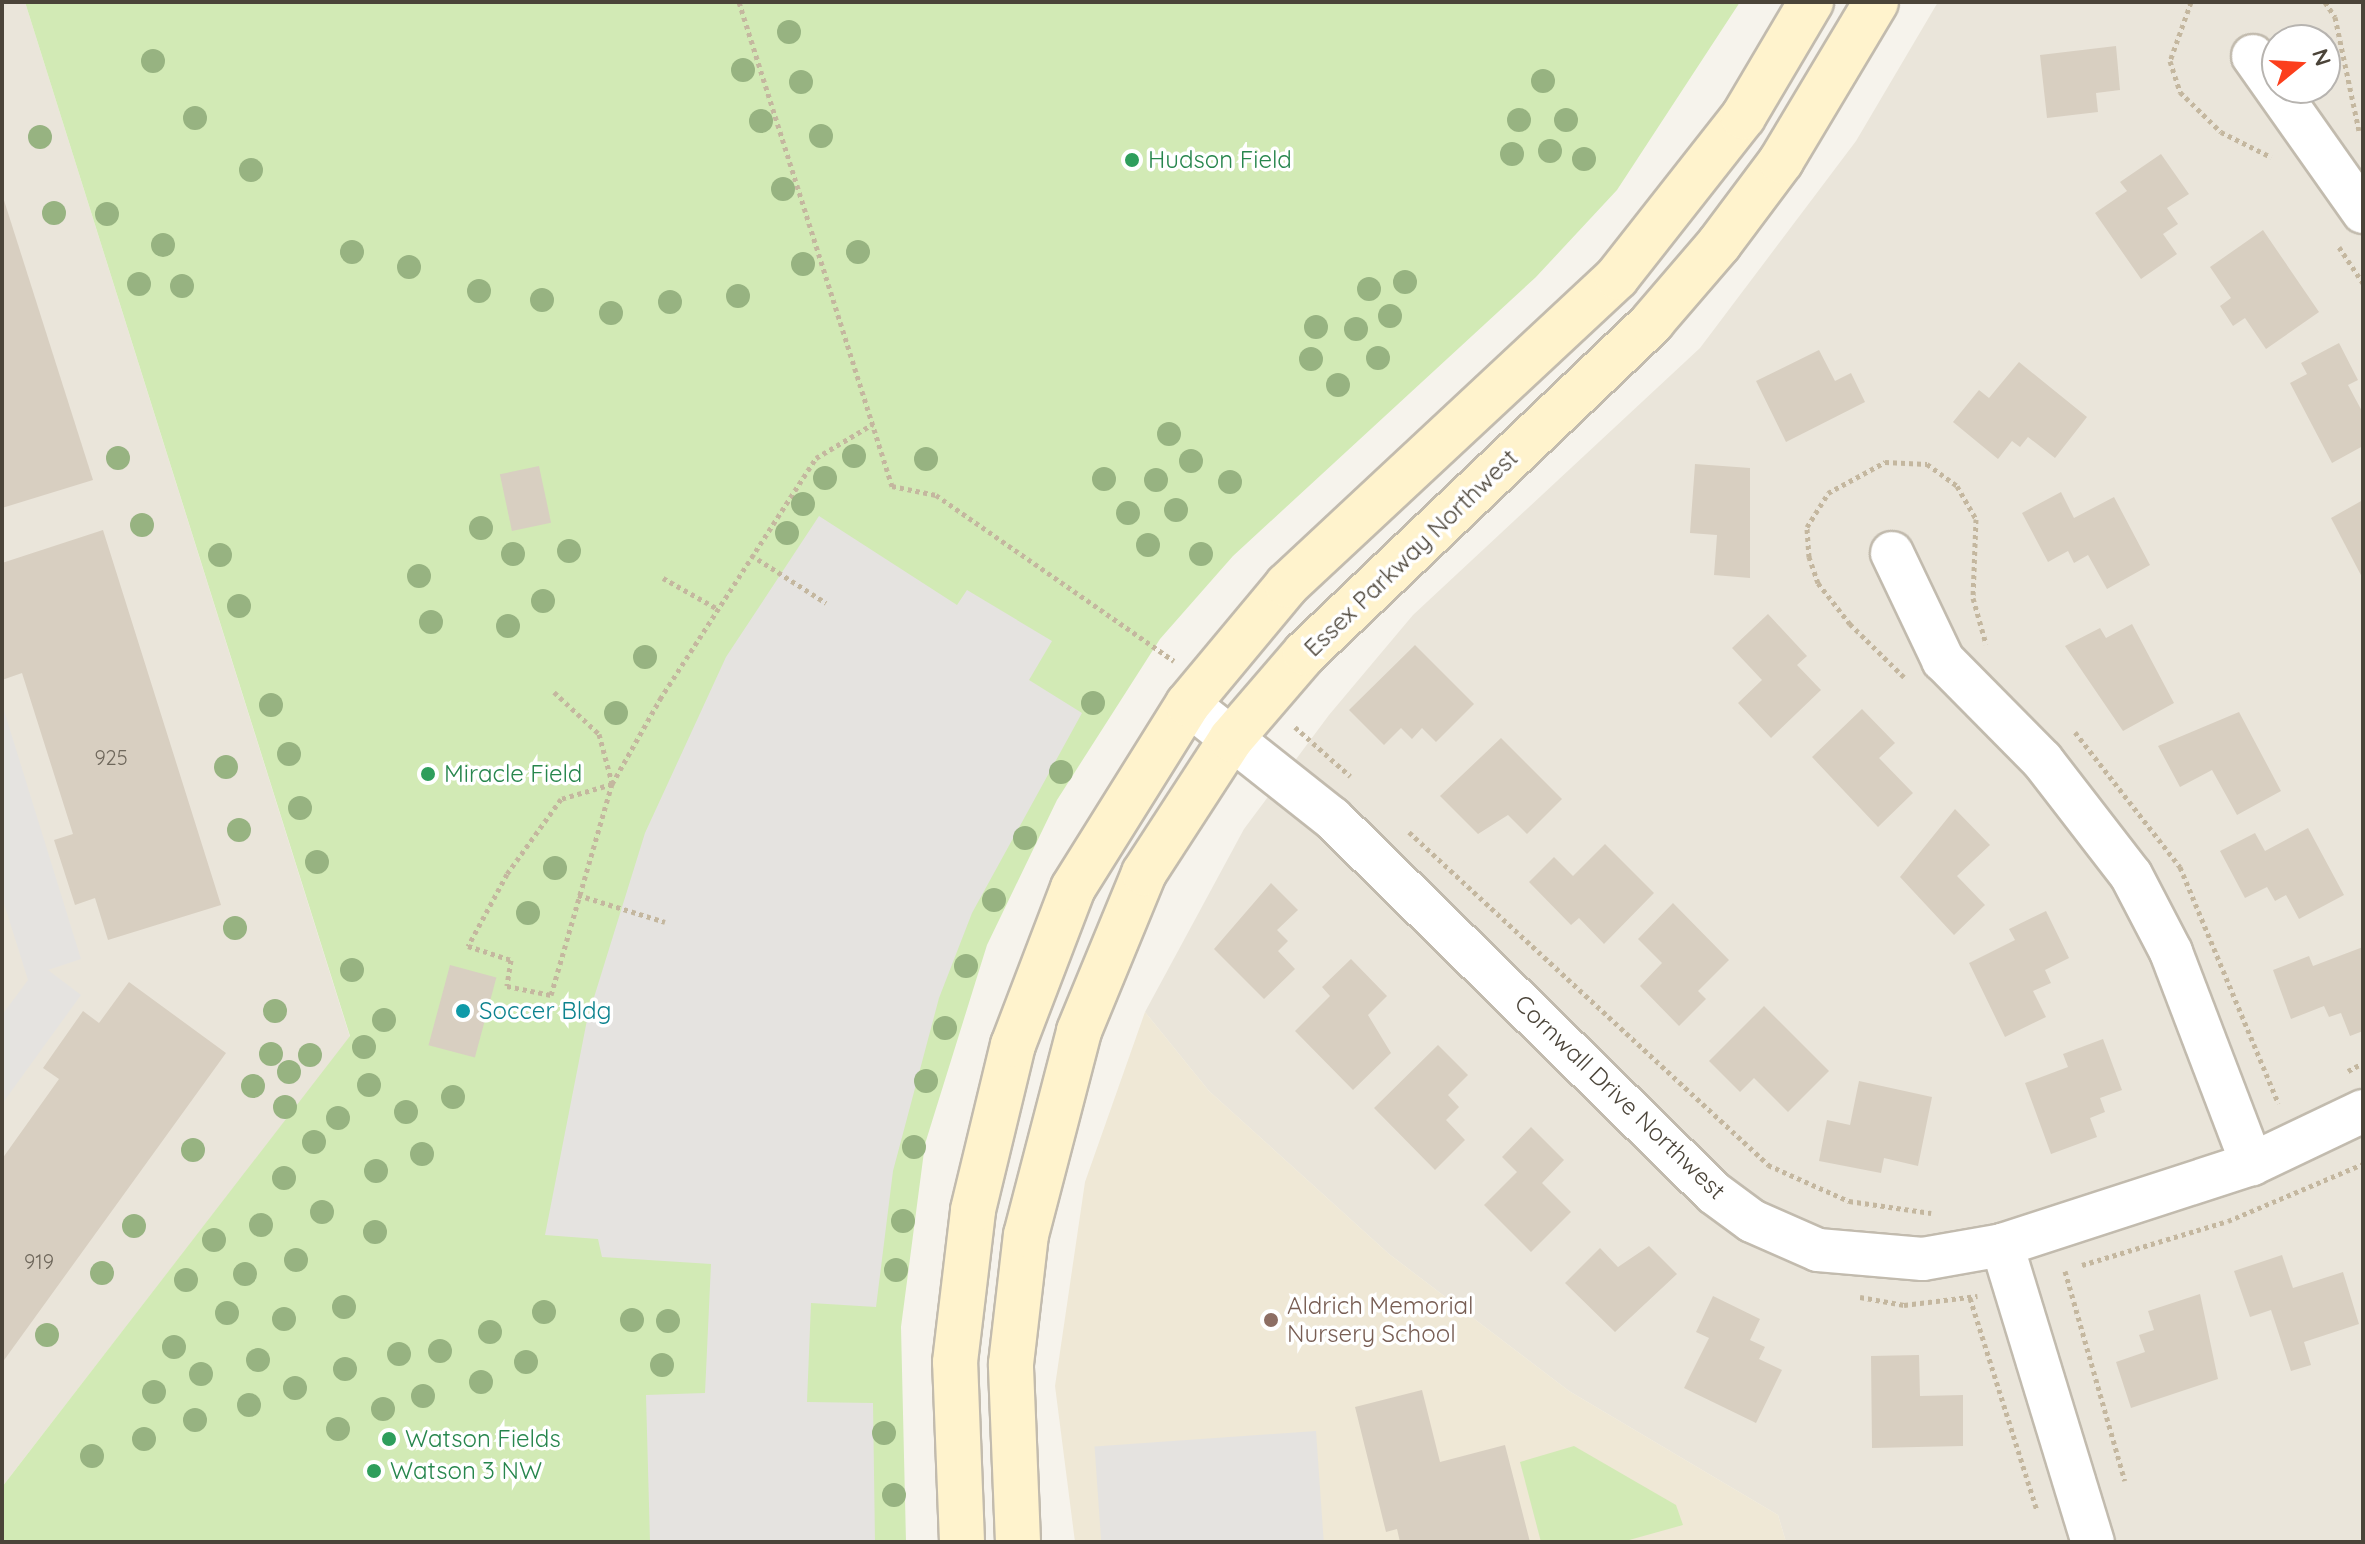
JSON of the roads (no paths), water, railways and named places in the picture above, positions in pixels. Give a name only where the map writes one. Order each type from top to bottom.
[{"type":"street","points":[[962,1542],[955,1362],[962,1278],[1013,1045],[1073,888],[1188,704],[1287,585],[1617,277],[1743,117],[1811,2]]},
{"type":"street","name":"Essex Parkway Northwest","points":[[1018,1542],[1011,1364],[1026,1235],[1052,1126],[1084,1017],[1144,873],[1231,739],[1361,594],[1652,322],[1781,161],[1876,2]]},
{"type":"street","points":[[2253,56],[2349,227]]},
{"type":"street","points":[[1892,553],[1943,660],[2042,760],[2131,875],[2171,952],[2252,1164]]},
{"type":"street","name":"Cornwall Drive Northwest","points":[[1188,704],[1332,818],[1714,1193],[1752,1221],[1849,1256],[1923,1259],[2002,1245],[2252,1164],[2363,1111]]},
{"type":"street","points":[[2002,1245],[2093,1542]]},
{"type":"place","name":"Hudson Field","points":[[1132,160]]},
{"type":"place","name":"Miracle Field","points":[[428,774]]},
{"type":"place","name":"Soccer Bldg","points":[[463,1011]]},
{"type":"place","name":"Aldrich Memorial Nursery School","points":[[1271,1320]]},
{"type":"place","name":"Watson Fields","points":[[389,1439]]},
{"type":"place","name":"Watson 3 NW","points":[[374,1471]]}]
